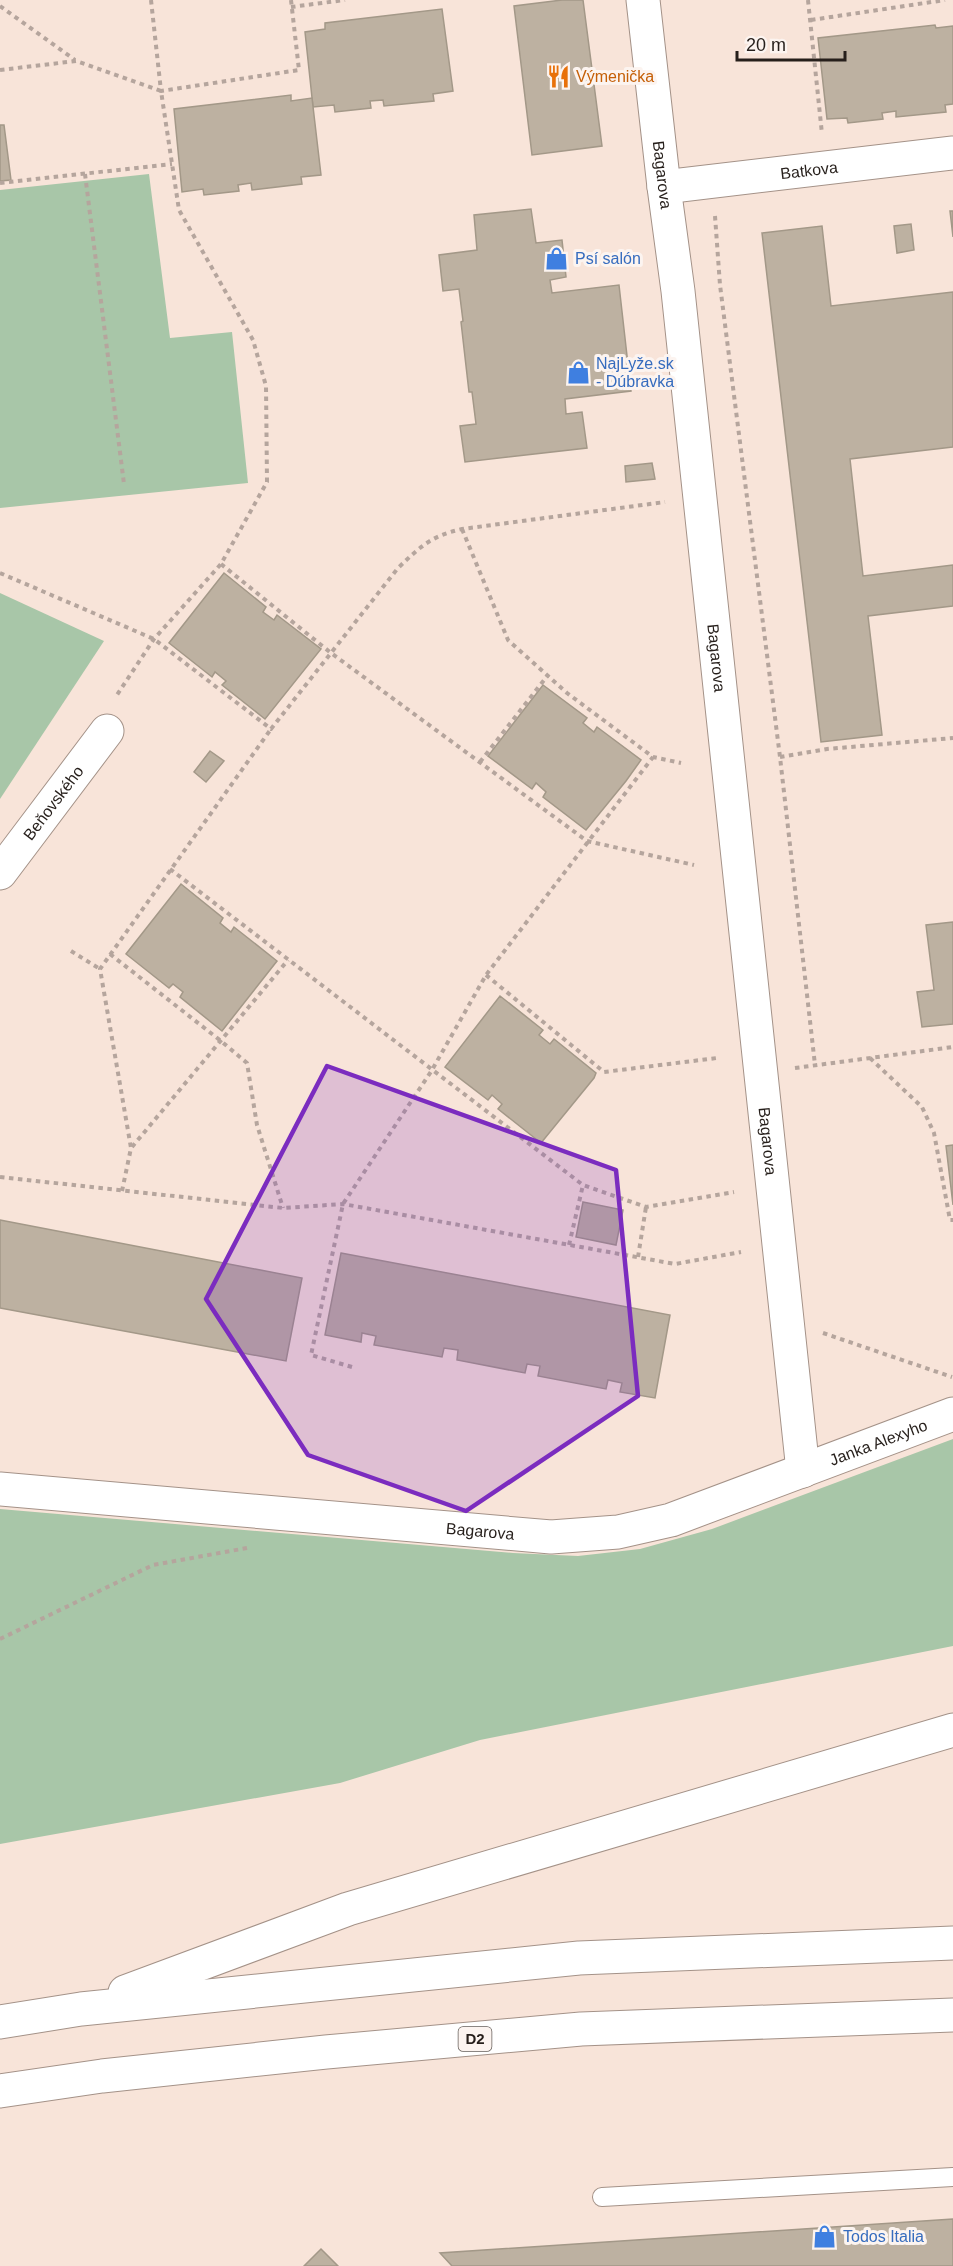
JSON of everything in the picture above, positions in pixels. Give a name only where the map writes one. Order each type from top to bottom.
[{"type":"main road","name":"Bagarova","points":[[0,1489],[550,1537],[618,1532],[671,1520],[803,1471],[678,291],[643,0]]},
{"type":"main road","name":"Batkova","points":[[664,188],[953,153]]},
{"type":"main road","name":"Beňovského","points":[[0,873],[106,732]]},
{"type":"main road","name":"Janka Alexyho","points":[[803,1471],[953,1414]]},
{"type":"main road","points":[[81,2009],[348,1909],[953,1730]]},
{"type":"main road","points":[[0,2022],[81,2009],[579,1958],[953,1943]]},
{"type":"main road","name":"D2","points":[[0,2091],[102,2076],[326,2052],[581,2029],[953,2015]]},
{"type":"lane","points":[[602,2198],[953,2177]]},
{"type":"path","points":[[106,732],[109,706],[154,639],[221,564],[267,482],[266,386],[253,340],[179,210],[161,91],[151,0]]},
{"type":"path","points":[[0,6],[76,61],[161,91],[299,70],[291,0]]},
{"type":"path","points":[[291,7],[345,0]]},
{"type":"path","points":[[808,0],[822,141]]},
{"type":"path","points":[[811,20],[945,0]]},
{"type":"path","points":[[0,70],[76,61]]},
{"type":"path","points":[[0,183],[172,164]]},
{"type":"path","points":[[86,174],[124,484]]},
{"type":"path","points":[[722,210],[714,216],[720,285],[780,757],[815,1065]]},
{"type":"path","points":[[122,1191],[131,1148],[100,969],[271,729],[398,568],[419,548],[440,534],[675,500]]},
{"type":"path","points":[[462,529],[508,640],[567,693],[653,757],[681,763]]},
{"type":"path","points":[[221,564],[331,653],[587,841],[694,865]]},
{"type":"path","points":[[0,573],[154,639],[271,729]]},
{"type":"path","points":[[480,762],[548,675]]},
{"type":"path","points":[[780,757],[827,749],[953,738]]},
{"type":"path","points":[[352,1367],[311,1355],[343,1204],[432,1070],[486,975],[653,757]]},
{"type":"path","points":[[170,869],[583,1185],[646,1207],[734,1192]]},
{"type":"path","points":[[71,951],[100,969]]},
{"type":"path","points":[[110,954],[247,1063],[256,1125],[283,1208]]},
{"type":"path","points":[[131,1148],[288,960]]},
{"type":"path","points":[[486,975],[604,1072],[717,1058]]},
{"type":"path","points":[[789,1069],[953,1047]]},
{"type":"path","points":[[870,1058],[922,1107],[934,1133],[950,1221],[953,1220]]},
{"type":"path","points":[[0,1177],[283,1208],[343,1204],[675,1264],[741,1252]]},
{"type":"path","points":[[569,1245],[583,1185]]},
{"type":"path","points":[[638,1257],[646,1207]]},
{"type":"path","points":[[788,1321],[953,1378]]},
{"type":"path","points":[[0,1639],[153,1565],[254,1546],[288,1513]]},
{"type":"highlighted area","points":[[327,1066],[616,1170],[638,1396],[466,1511],[308,1455],[206,1299]]},
{"type":"green space","points":[[149,174],[170,338],[232,332],[248,483],[0,508],[0,190]]},
{"type":"green space","points":[[0,593],[104,641],[0,799]]},
{"type":"green space","points":[[953,1439],[953,1646],[480,1740],[340,1783],[0,1844],[0,1509],[513,1553],[578,1556],[640,1549],[712,1529]]},
{"type":"building","name":"Výmenička","points":[[562,0],[583,0],[602,146],[532,155],[514,6]]},
{"type":"building","points":[[442,9],[453,91],[433,94],[434,101],[384,106],[383,100],[370,101],[371,108],[335,112],[334,105],[313,107],[305,32],[325,29],[325,23]]},
{"type":"building","points":[[935,25],[936,28],[953,26],[953,104],[945,105],[946,112],[896,117],[896,111],[882,113],[883,119],[848,123],[847,118],[827,119],[818,38]]},
{"type":"building","points":[[291,95],[291,101],[312,98],[321,175],[301,177],[302,184],[252,190],[251,183],[238,185],[239,191],[204,195],[203,189],[182,192],[174,109]]},
{"type":"building","points":[[0,125],[4,125],[11,180],[0,181]]},
{"type":"building","points":[[531,209],[536,243],[562,240],[566,277],[550,280],[552,293],[619,285],[631,391],[565,399],[566,414],[582,412],[587,448],[465,462],[460,426],[476,424],[472,392],[469,392],[459,289],[443,291],[439,255],[477,250],[474,215]]},
{"type":"building","points":[[950,211],[953,211],[953,237]]},
{"type":"building","points":[[911,224],[914,250],[897,253],[894,226]]},
{"type":"building","points":[[822,226],[831,306],[953,292],[953,447],[850,459],[863,576],[953,565],[953,606],[868,616],[882,735],[821,742],[762,233]]},
{"type":"building","points":[[652,463],[655,479],[626,482],[625,466]]},
{"type":"building","points":[[224,573],[266,607],[263,612],[274,620],[277,615],[321,649],[265,719],[222,685],[226,681],[215,672],[212,677],[169,643]]},
{"type":"building","points":[[543,685],[587,718],[583,723],[594,732],[597,727],[641,760],[586,830],[543,797],[546,792],[536,783],[532,789],[488,756]]},
{"type":"building","points":[[210,751],[224,761],[206,782],[194,772]]},
{"type":"building","points":[[181,884],[223,918],[220,923],[231,932],[234,927],[277,961],[222,1031],[180,997],[183,992],[173,984],[169,988],[126,954]]},
{"type":"building","points":[[953,922],[953,1024],[922,1027],[917,992],[934,990],[926,925]]},
{"type":"building","points":[[500,996],[543,1030],[539,1035],[550,1044],[554,1039],[596,1073],[541,1143],[498,1109],[502,1104],[492,1095],[488,1100],[445,1067]]},
{"type":"building","points":[[953,1145],[953,1205],[946,1146]]},
{"type":"building","points":[[583,1202],[623,1210],[616,1245],[576,1237]]},
{"type":"building","points":[[0,1220],[302,1278],[286,1361],[0,1308]]},
{"type":"building","points":[[341,1253],[670,1315],[655,1398],[620,1392],[622,1383],[608,1380],[606,1389],[538,1376],[540,1366],[527,1364],[525,1373],[457,1360],[458,1350],[444,1348],[442,1357],[374,1345],[376,1336],[362,1333],[361,1342],[325,1335]]},
{"type":"building","name":"Todos Italia","points":[[953,2219],[953,2266],[452,2266],[440,2253]]},
{"type":"building","points":[[321,2249],[338,2266],[304,2266]]},
{"type":"place","name":"Výmenička","points":[[558,76]]},
{"type":"place","name":"Psí salón","points":[[557,258]]},
{"type":"place","name":"NajLyže.sk - Dúbravka","points":[[578,372]]},
{"type":"place","name":"Todos Italia","points":[[825,2236]]}]
